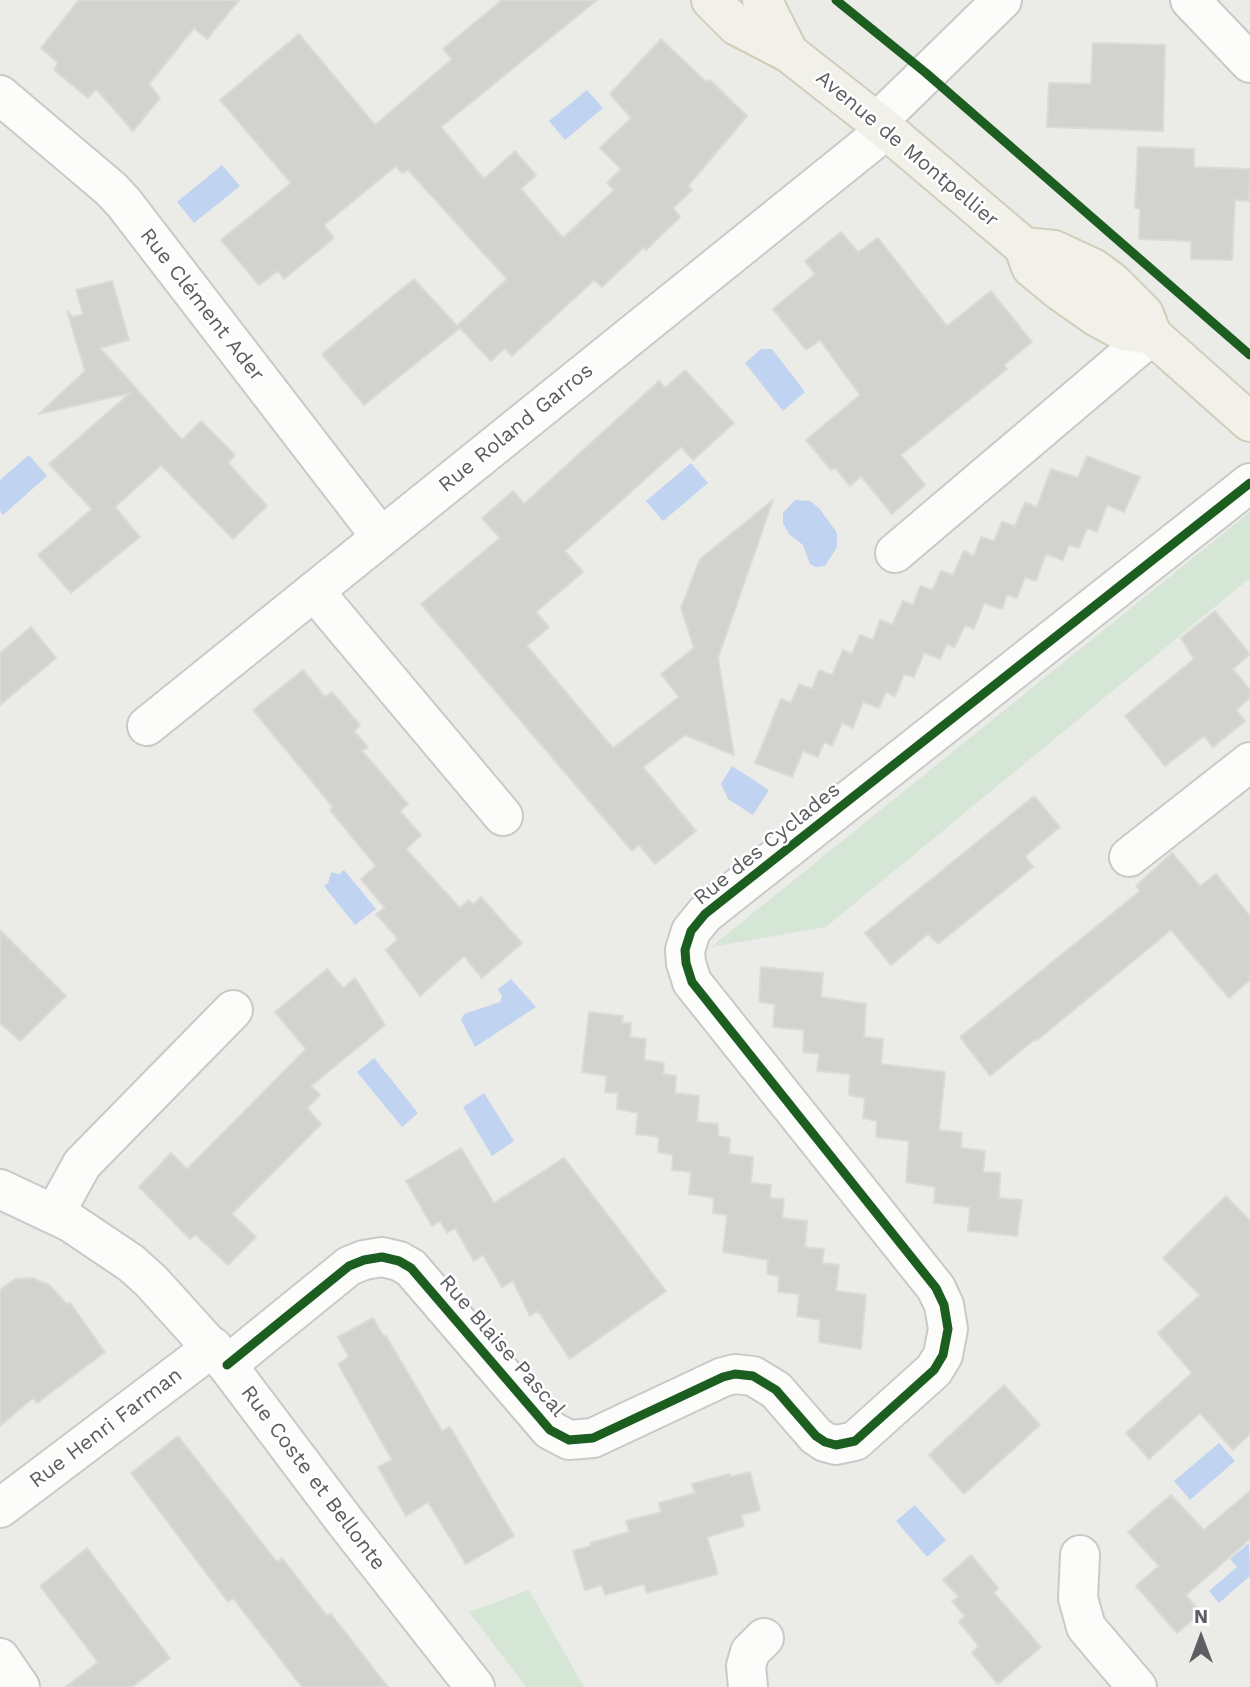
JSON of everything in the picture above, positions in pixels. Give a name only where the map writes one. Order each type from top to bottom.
[{"type":"main road","name":"Avenue de Montpellier","points":[[711,0],[737,26],[789,53],[881,126],[1024,247],[1031,267],[1060,291],[1097,317],[1123,331],[1152,335]]},
{"type":"main road","name":"Avenue de Montpellier","points":[[762,0],[789,53]]},
{"type":"main road","points":[[1152,335],[1250,422]]},
{"type":"street","name":"Rue Roland Garros","points":[[146,726],[381,537],[881,126],[1002,0]]},
{"type":"street","points":[[1190,0],[1250,63]]},
{"type":"street","name":"Rue Clément Ader","points":[[0,95],[124,203],[381,537]]},
{"type":"street","points":[[895,552],[1152,335]]},
{"type":"street","name":"Rue des Cyclades","points":[[836,1445],[855,1441],[934,1370],[943,1355],[948,1329],[944,1305],[927,1277],[692,982],[685,950],[691,931],[716,905],[1250,483]]},
{"type":"street","points":[[314,591],[503,816]]},
{"type":"street","points":[[1129,857],[1250,762]]},
{"type":"street","points":[[55,1213],[82,1164],[233,1010]]},
{"type":"street","name":"Rue Coste et Bellonte","points":[[0,1189],[55,1213],[103,1244],[151,1281],[220,1356],[344,1521],[475,1687]]},
{"type":"street","name":"Rue Blaise Pascal","points":[[220,1356],[349,1266],[382,1257],[399,1261],[411,1268],[550,1430],[569,1440],[593,1438],[723,1377],[735,1374],[753,1376],[767,1383],[817,1436],[836,1445]]},
{"type":"street","name":"Rue Henri Farman","points":[[0,1508],[220,1356]]},
{"type":"street","points":[[1080,1555],[1078,1598],[1086,1627],[1138,1687]]},
{"type":"street","points":[[748,1687],[746,1666],[750,1652],[764,1638]]},
{"type":"street","points":[[0,1658],[20,1687]]},
{"type":"green space","points":[[1250,512],[1250,578],[826,927],[711,947]]},
{"type":"green space","points":[[529,1590],[584,1687],[526,1687],[469,1612]]},
{"type":"water","points":[[587,90],[603,108],[565,140],[549,121]]},
{"type":"water","points":[[222,165],[240,186],[194,223],[177,202]]},
{"type":"water","points":[[761,349],[772,349],[805,392],[783,411],[745,363]]},
{"type":"water","points":[[29,455],[47,476],[3,515],[0,511],[0,480]]},
{"type":"water","points":[[691,463],[708,483],[663,521],[646,501]]},
{"type":"water","points":[[795,500],[810,501],[819,508],[837,533],[837,547],[825,566],[816,567],[810,564],[803,545],[789,534],[783,523],[783,513]]},
{"type":"water","points":[[732,766],[769,790],[753,815],[728,799],[721,784]]},
{"type":"water","points":[[344,870],[376,909],[355,925],[324,886],[328,883],[331,872],[339,874]]},
{"type":"water","points":[[511,979],[536,1007],[475,1047],[461,1020],[464,1014],[500,1002],[502,996],[498,989]]},
{"type":"water","points":[[374,1058],[418,1113],[402,1127],[357,1072]]},
{"type":"water","points":[[484,1093],[514,1141],[492,1156],[463,1107]]},
{"type":"water","points":[[1219,1443],[1235,1461],[1190,1500],[1174,1481]]},
{"type":"water","points":[[915,1505],[946,1540],[927,1557],[896,1521]]},
{"type":"water","points":[[1249,1543],[1250,1576],[1219,1603],[1209,1591],[1237,1567],[1230,1559]]},
{"type":"building","points":[[79,0],[239,0],[207,39],[194,28],[149,84],[160,98],[133,131],[96,89],[88,98],[54,70],[58,63],[41,48]]},
{"type":"building","points":[[502,0],[597,0],[441,127],[484,179],[515,151],[536,175],[521,189],[563,238],[614,190],[607,183],[621,169],[600,148],[631,118],[610,94],[661,39],[706,82],[710,80],[747,116],[688,186],[692,190],[673,208],[680,217],[602,287],[594,280],[512,356],[505,348],[491,361],[460,328],[364,405],[322,354],[414,279],[457,326],[507,279],[408,170],[402,173],[396,166],[324,225],[334,238],[284,279],[278,271],[259,285],[221,240],[291,183],[220,100],[299,34],[375,125],[452,59],[443,49]]},
{"type":"building","points":[[1093,43],[1165,45],[1163,131],[1047,127],[1049,83],[1091,84]]},
{"type":"building","points":[[1138,147],[1194,149],[1194,167],[1250,169],[1249,201],[1235,200],[1232,260],[1191,259],[1191,241],[1139,239],[1140,208],[1135,208]]},
{"type":"building","points":[[841,232],[858,252],[878,238],[947,326],[991,291],[1032,342],[1004,365],[1007,369],[901,455],[925,485],[892,514],[861,476],[850,486],[835,468],[831,470],[806,440],[860,395],[820,340],[806,350],[773,309],[815,274],[805,261]]},
{"type":"building","points":[[112,281],[129,340],[100,348],[182,440],[201,421],[235,455],[228,463],[267,506],[233,539],[161,465],[115,507],[140,537],[71,593],[38,555],[92,509],[49,464],[130,393],[39,414],[85,371],[67,311],[73,317],[83,314],[76,290]]},
{"type":"building","points":[[685,370],[734,423],[693,460],[681,447],[565,551],[583,572],[536,612],[549,627],[527,646],[613,748],[679,697],[661,674],[694,648],[681,608],[700,559],[773,500],[718,658],[734,755],[685,735],[643,767],[696,831],[655,864],[639,845],[632,851],[421,604],[500,538],[482,518],[513,491],[524,504],[659,381],[665,388]]},
{"type":"building","points":[[1087,456],[1140,477],[1124,512],[1107,505],[1097,532],[1087,528],[1079,548],[1069,545],[1063,560],[1046,554],[1036,581],[1025,577],[1017,598],[1007,595],[1002,609],[984,603],[974,629],[965,625],[954,648],[947,644],[940,659],[924,653],[914,677],[904,674],[895,696],[886,692],[879,708],[863,702],[853,728],[842,723],[832,746],[824,742],[818,757],[803,751],[792,777],[755,763],[781,699],[791,703],[799,684],[812,689],[819,670],[832,675],[843,650],[852,654],[860,635],[873,640],[880,620],[892,625],[903,601],[913,605],[920,586],[933,590],[941,571],[953,575],[964,551],[974,556],[981,537],[994,541],[1002,522],[1015,526],[1025,502],[1037,507],[1051,469],[1078,478]]},
{"type":"building","points":[[1215,611],[1250,654],[1233,669],[1250,690],[1250,698],[1236,710],[1245,721],[1213,747],[1204,736],[1165,766],[1125,716],[1194,659],[1181,638]]},
{"type":"building","points":[[31,627],[56,658],[0,705],[0,653]]},
{"type":"building","points":[[303,670],[325,697],[332,692],[360,725],[354,731],[368,747],[362,751],[408,804],[400,811],[421,835],[406,849],[460,908],[469,900],[473,905],[481,897],[522,943],[482,978],[464,956],[420,996],[386,950],[398,939],[376,914],[385,908],[361,879],[376,866],[330,810],[333,807],[253,710]]},
{"type":"building","points":[[1034,796],[1060,827],[1025,856],[1033,867],[938,944],[928,934],[891,965],[865,933]]},
{"type":"building","points":[[1172,853],[1200,886],[1216,874],[1250,916],[1250,980],[1229,998],[1171,930],[990,1076],[960,1037],[1140,891],[1136,886]]},
{"type":"building","points":[[0,930],[66,996],[20,1041],[0,1023]]},
{"type":"building","points":[[761,967],[823,973],[821,997],[866,1004],[864,1037],[883,1039],[881,1064],[945,1072],[939,1130],[962,1133],[961,1148],[985,1151],[983,1172],[1000,1173],[999,1198],[1022,1200],[1017,1236],[968,1231],[970,1207],[934,1203],[935,1187],[906,1182],[909,1141],[876,1137],[877,1121],[863,1118],[865,1098],[849,1095],[850,1074],[817,1071],[819,1054],[803,1052],[804,1030],[773,1027],[775,1004],[759,1002]]},
{"type":"building","points":[[327,969],[343,988],[355,978],[385,1025],[311,1086],[320,1095],[307,1108],[321,1124],[232,1214],[256,1237],[228,1265],[196,1235],[190,1239],[139,1187],[171,1153],[187,1169],[306,1049],[275,1012]]},
{"type":"building","points":[[589,1012],[623,1016],[622,1023],[631,1023],[630,1037],[646,1039],[644,1060],[664,1063],[663,1074],[676,1076],[675,1093],[699,1096],[697,1122],[718,1124],[718,1136],[730,1138],[729,1154],[753,1157],[751,1183],[771,1185],[770,1198],[784,1199],[782,1218],[807,1221],[805,1247],[824,1249],[822,1263],[839,1265],[836,1291],[866,1295],[861,1349],[819,1342],[820,1320],[797,1316],[799,1294],[778,1292],[779,1276],[767,1274],[768,1260],[723,1252],[727,1215],[713,1213],[714,1198],[689,1194],[691,1172],[672,1170],[673,1155],[658,1152],[659,1137],[636,1134],[638,1113],[617,1109],[618,1093],[605,1092],[607,1076],[582,1072]]},
{"type":"building","points":[[461,1148],[494,1203],[564,1158],[666,1291],[570,1359],[538,1311],[530,1316],[513,1281],[502,1287],[483,1255],[474,1261],[455,1228],[447,1233],[440,1221],[432,1226],[406,1181]]},
{"type":"building","points":[[1226,1196],[1250,1221],[1250,1434],[1233,1450],[1200,1413],[1149,1459],[1126,1433],[1192,1373],[1158,1333],[1200,1295],[1163,1258]]},
{"type":"building","points":[[32,1278],[49,1285],[67,1304],[70,1303],[105,1352],[37,1403],[33,1398],[0,1426],[0,1290],[15,1279]]},
{"type":"building","points":[[373,1318],[442,1431],[450,1427],[514,1536],[466,1564],[428,1502],[406,1516],[378,1467],[392,1460],[338,1364],[349,1357],[338,1337]]},
{"type":"building","points":[[1004,1385],[1040,1425],[964,1494],[929,1455]]},
{"type":"building","points":[[178,1436],[277,1562],[282,1558],[327,1616],[331,1614],[388,1687],[302,1687],[233,1598],[228,1602],[131,1473]]},
{"type":"building","points":[[750,1472],[760,1510],[741,1515],[744,1526],[707,1537],[718,1574],[647,1593],[644,1584],[605,1595],[602,1585],[585,1590],[573,1551],[591,1546],[590,1543],[629,1532],[626,1521],[661,1512],[659,1503],[695,1493],[692,1484],[729,1474],[730,1477]]},
{"type":"building","points":[[1250,1491],[1250,1539],[1186,1595],[1201,1613],[1177,1633],[1136,1586],[1159,1566],[1128,1532],[1171,1495],[1204,1530]]},
{"type":"building","points":[[87,1548],[170,1658],[132,1687],[66,1687],[98,1662],[40,1586]]},
{"type":"building","points":[[971,1555],[998,1588],[994,1593],[1041,1647],[998,1684],[972,1653],[979,1646],[959,1622],[965,1616],[952,1601],[959,1597],[943,1580]]},
{"type":"cycle path","points":[[836,0],[926,73],[1250,355]]},
{"type":"cycle path","points":[[227,1365],[349,1266],[382,1257],[399,1261],[411,1268],[550,1430],[569,1440],[593,1438],[723,1377],[735,1374],[753,1376],[776,1390],[816,1436],[825,1442],[836,1445],[855,1441],[934,1370],[943,1355],[948,1329],[944,1305],[936,1288],[692,982],[685,950],[691,931],[705,914],[1250,483]]}]
